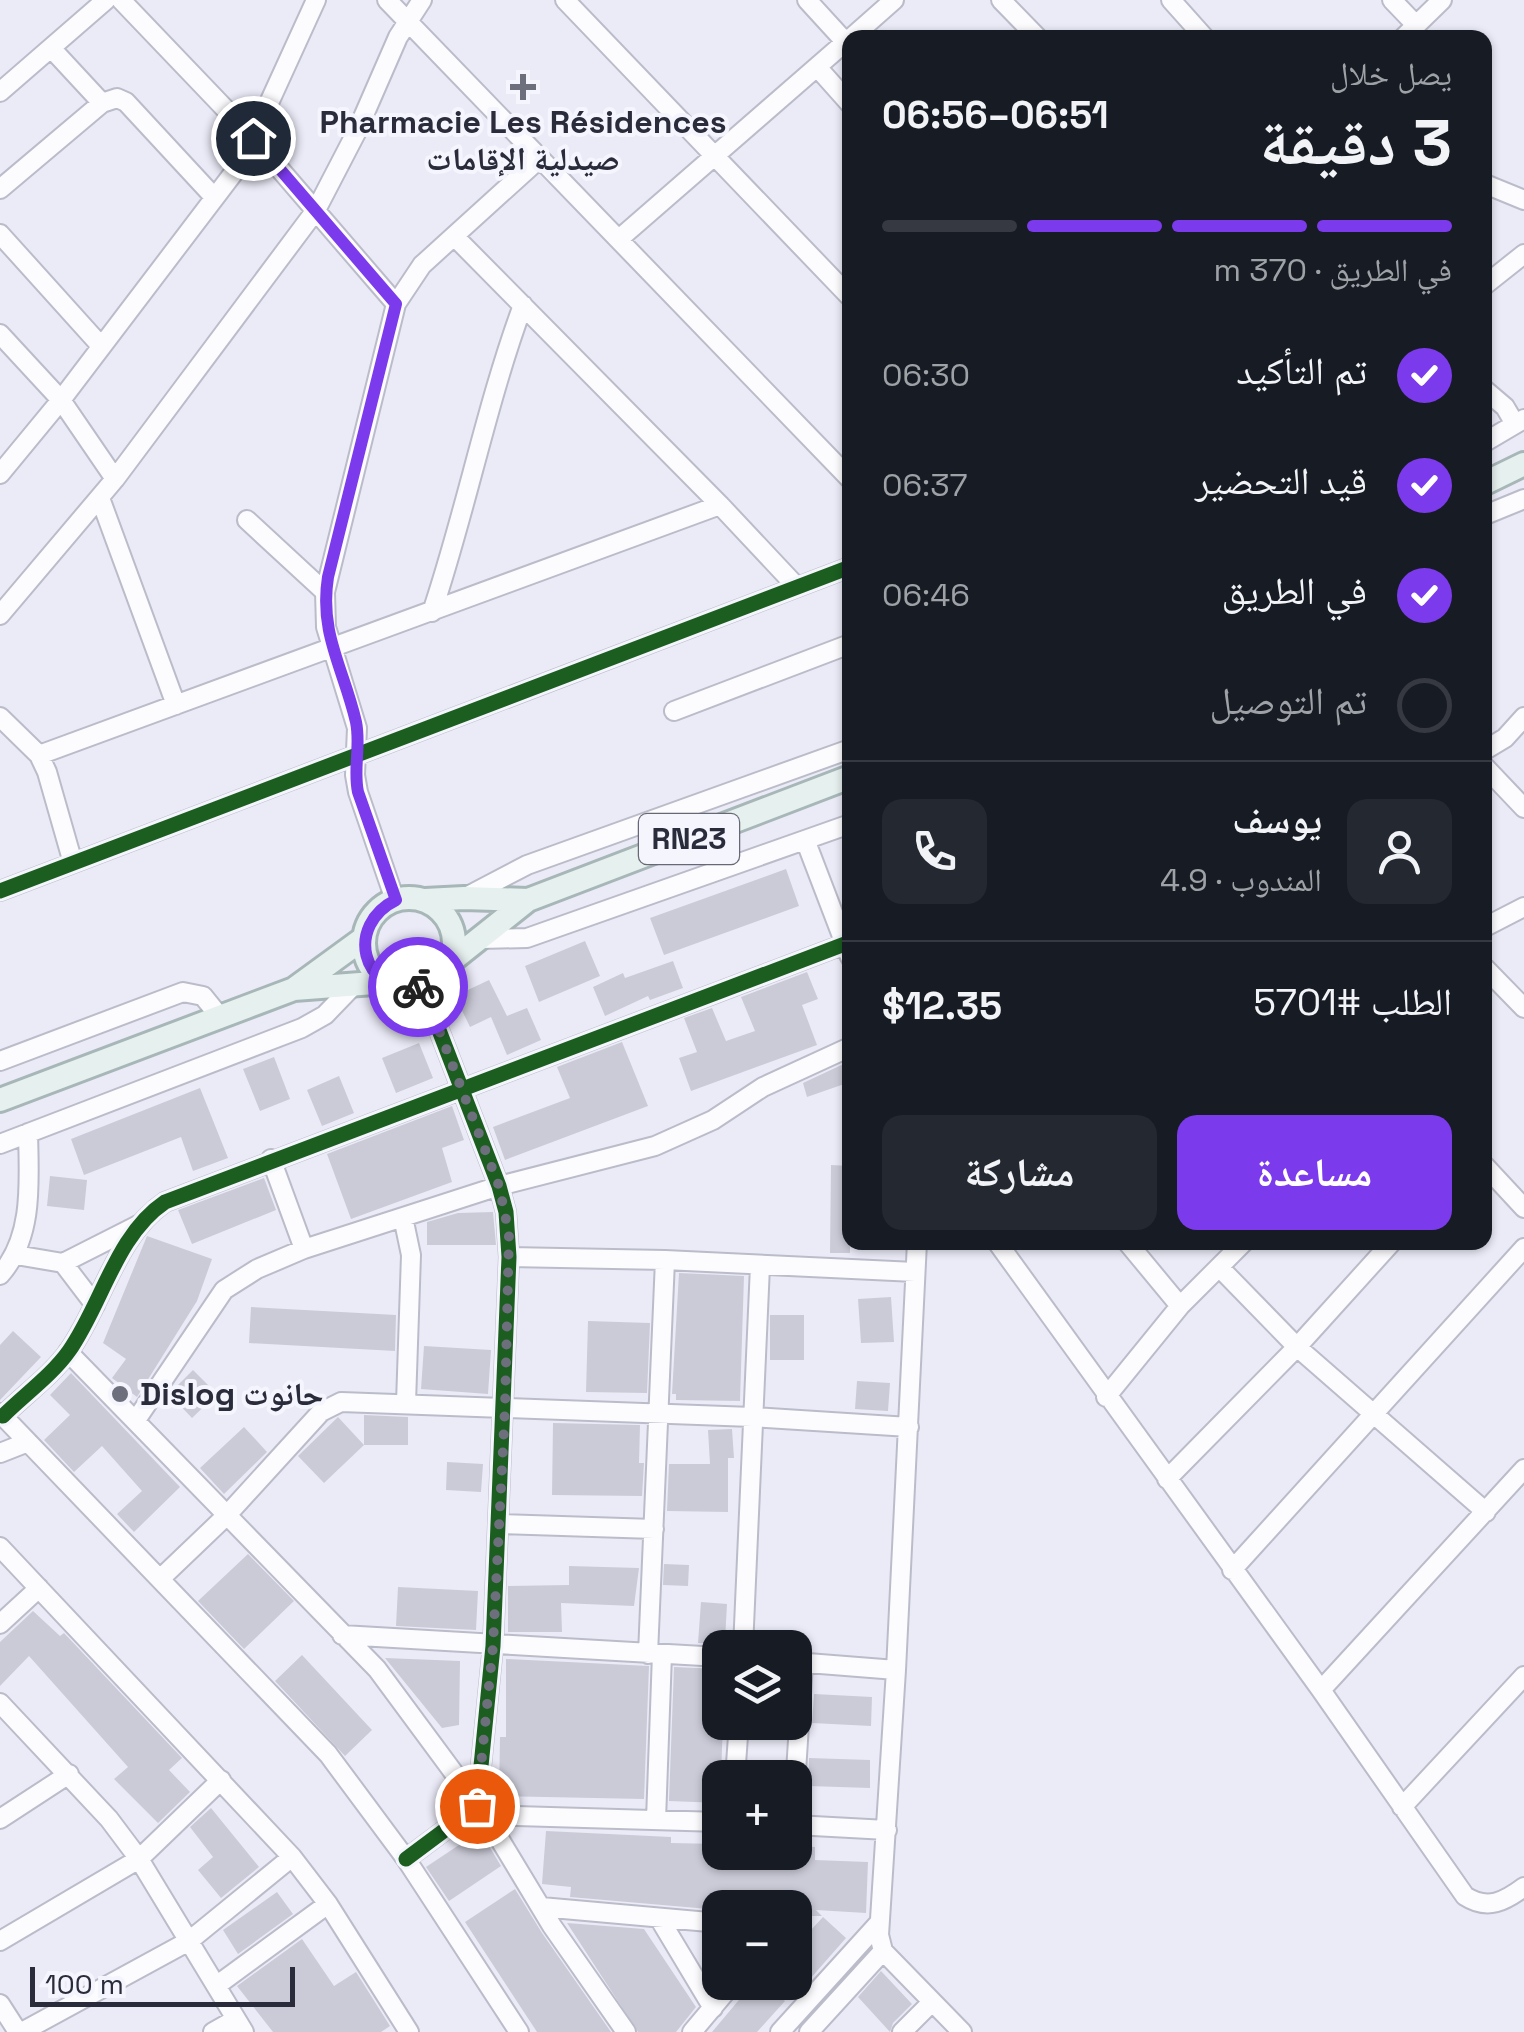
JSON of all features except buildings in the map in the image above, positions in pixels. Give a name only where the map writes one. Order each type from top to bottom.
[{"type":"main road","points":[[1492,480],[1524,464]]},
{"type":"main road","name":"RN23","points":[[422,986],[438,977],[450,962],[528,900],[842,780]]},
{"type":"main road","points":[[0,1100],[294,989],[364,938],[374,914],[396,900]]},
{"type":"main road","name":"RN23","points":[[396,900],[528,900]]},
{"type":"main road","points":[[425,900],[448,920],[454,948],[450,962]]},
{"type":"main road","points":[[364,938],[369,964],[388,982],[404,988],[422,986]]},
{"type":"main road","points":[[294,989],[388,982]]},
{"type":"street","points":[[0,92],[106,0]]},
{"type":"street","points":[[121,0],[253,138],[396,304]]},
{"type":"street","points":[[0,474],[62,400],[235,171],[316,0]]},
{"type":"street","points":[[387,0],[842,471]]},
{"type":"street","points":[[0,615],[115,479],[316,210],[407,20],[422,0]]},
{"type":"street","points":[[565,0],[842,289]]},
{"type":"street","points":[[807,0],[842,34]]},
{"type":"street","points":[[861,30],[894,0]]},
{"type":"street","points":[[1001,0],[1030,30]]},
{"type":"street","points":[[1170,0],[1198,30]]},
{"type":"street","points":[[1392,0],[1409,30]]},
{"type":"street","points":[[1411,30],[1442,0]]},
{"type":"street","points":[[619,239],[842,47]]},
{"type":"street","points":[[51,48],[102,103]]},
{"type":"street","points":[[816,67],[842,95]]},
{"type":"street","points":[[0,189],[112,98],[126,102],[214,197]]},
{"type":"street","points":[[396,900],[358,792],[354,717],[326,627],[326,592],[396,304],[422,265],[540,158]]},
{"type":"street","points":[[1492,187],[1524,200]]},
{"type":"street","points":[[0,234],[102,346]]},
{"type":"street","points":[[454,236],[796,586]]},
{"type":"street","points":[[1492,279],[1524,254]]},
{"type":"street","points":[[432,612],[460,529],[522,305]]},
{"type":"street","points":[[510,339],[542,325]]},
{"type":"street","points":[[0,334],[62,400],[115,479]]},
{"type":"street","points":[[1492,396],[1520,421],[1492,438]]},
{"type":"street","points":[[100,498],[176,706]]},
{"type":"street","points":[[1492,512],[1524,499]]},
{"type":"street","points":[[39,756],[720,505]]},
{"type":"street","points":[[247,520],[326,592]]},
{"type":"street","points":[[0,891],[842,570]]},
{"type":"street","points":[[674,711],[842,647]]},
{"type":"street","points":[[0,717],[39,756],[47,772],[72,864]]},
{"type":"street","points":[[1492,746],[1521,727]]},
{"type":"street","points":[[464,898],[527,865],[842,752]]},
{"type":"street","points":[[1492,774],[1524,808]]},
{"type":"street","points":[[482,939],[526,938],[842,827]]},
{"type":"street","points":[[806,842],[842,933]]},
{"type":"street","points":[[1492,923],[1524,907]]},
{"type":"street","points":[[16,1256],[62,1262],[140,1224],[165,1202],[271,1159],[842,950]]},
{"type":"street","points":[[1492,975],[1524,1008]]},
{"type":"street","points":[[422,986],[499,1186],[510,1256],[493,1646],[481,1810]]},
{"type":"street","points":[[0,1144],[302,1028],[325,1015],[352,987]]},
{"type":"street","points":[[0,1060],[183,992],[203,996],[220,1017]]},
{"type":"street","points":[[136,1420],[224,1290],[257,1269],[304,1248],[499,1186],[655,1146],[713,1120],[763,1087],[842,1050]]},
{"type":"street","points":[[0,1275],[16,1256],[29,1195],[28,1133]]},
{"type":"street","points":[[271,1159],[304,1248]]},
{"type":"street","points":[[1492,1174],[1524,1208]]},
{"type":"street","points":[[402,1217],[412,1266],[406,1403]]},
{"type":"street","points":[[140,1224],[68,1352],[1,1415],[328,1754],[406,1859],[519,2032]]},
{"type":"street","points":[[1232,1570],[1524,1248]]},
{"type":"street","points":[[916,1250],[887,1830],[878,1924],[883,1951],[962,2032]]},
{"type":"street","points":[[1003,1250],[1465,1896],[1489,1904],[1505,1900],[1524,1887]]},
{"type":"street","points":[[1134,1250],[1180,1306]]},
{"type":"street","points":[[1106,1397],[1180,1306],[1237,1250]]},
{"type":"street","points":[[1167,1479],[1297,1347],[1385,1250]]},
{"type":"street","points":[[510,1256],[915,1272]]},
{"type":"street","points":[[656,1820],[654,1529],[665,1260]]},
{"type":"street","points":[[62,1262],[95,1304]]},
{"type":"street","points":[[744,1630],[760,1266]]},
{"type":"street","points":[[1220,1268],[1372,1416],[1486,1512]]},
{"type":"street","points":[[68,1352],[377,1669],[481,1810],[541,1908],[626,2032]]},
{"type":"street","points":[[160,1580],[227,1515],[321,1412],[352,1400],[909,1427]]},
{"type":"street","points":[[0,1453],[28,1442]]},
{"type":"street","points":[[1321,1690],[1524,1469]]},
{"type":"street","points":[[499,1524],[654,1529]]},
{"type":"street","points":[[0,1547],[292,1856],[328,1904],[409,2032]]},
{"type":"street","points":[[0,1624],[39,1588]]},
{"type":"street","points":[[342,1635],[702,1657]]},
{"type":"street","points":[[812,1664],[896,1670]]},
{"type":"street","points":[[1402,1806],[1524,1676]]},
{"type":"street","points":[[3,1710],[110,1818],[139,1859],[240,2026],[214,2032]]},
{"type":"street","points":[[0,1819],[68,1774]]},
{"type":"street","points":[[0,1940],[139,1859],[221,1780]]},
{"type":"street","points":[[406,1859],[481,1810],[702,1821]]},
{"type":"street","points":[[812,1826],[887,1830]]},
{"type":"street","points":[[0,2004],[20,2032],[190,1941],[292,1856]]},
{"type":"street","points":[[216,1986],[328,1904]]},
{"type":"street","points":[[541,1908],[702,1922]]},
{"type":"street","points":[[658,1918],[712,2008]]},
{"type":"street","points":[[780,2032],[878,1924]]},
{"type":"street","points":[[810,2032],[883,1951]]},
{"type":"street","points":[[692,2032],[719,2000]]},
{"type":"street","points":[[902,2032],[932,2002]]},
{"type":"cycle path","points":[[0,891],[842,570]]},
{"type":"cycle path","points":[[3,1416],[69,1351],[122,1251],[148,1216],[165,1202],[842,945]]},
{"type":"cycle path","points":[[406,1859],[477,1806],[493,1646],[509,1257],[506,1212],[499,1186],[422,986]]},
{"type":"way so far","points":[[418,987],[422,986],[499,1186],[509,1234],[493,1646],[477,1806]]},
{"type":"place","name":"Pharmacie Les Résidences صيدلية الإقامات","points":[[523,87]]},
{"type":"place","name":"Dislog حانوت","points":[[120,1394]]},
{"type":"route","points":[[253,138],[396,304],[328,577],[325,608],[326,627],[357,728],[358,792],[396,900],[374,914],[364,938],[365,951],[369,964],[388,982],[404,988],[418,987]]}]
